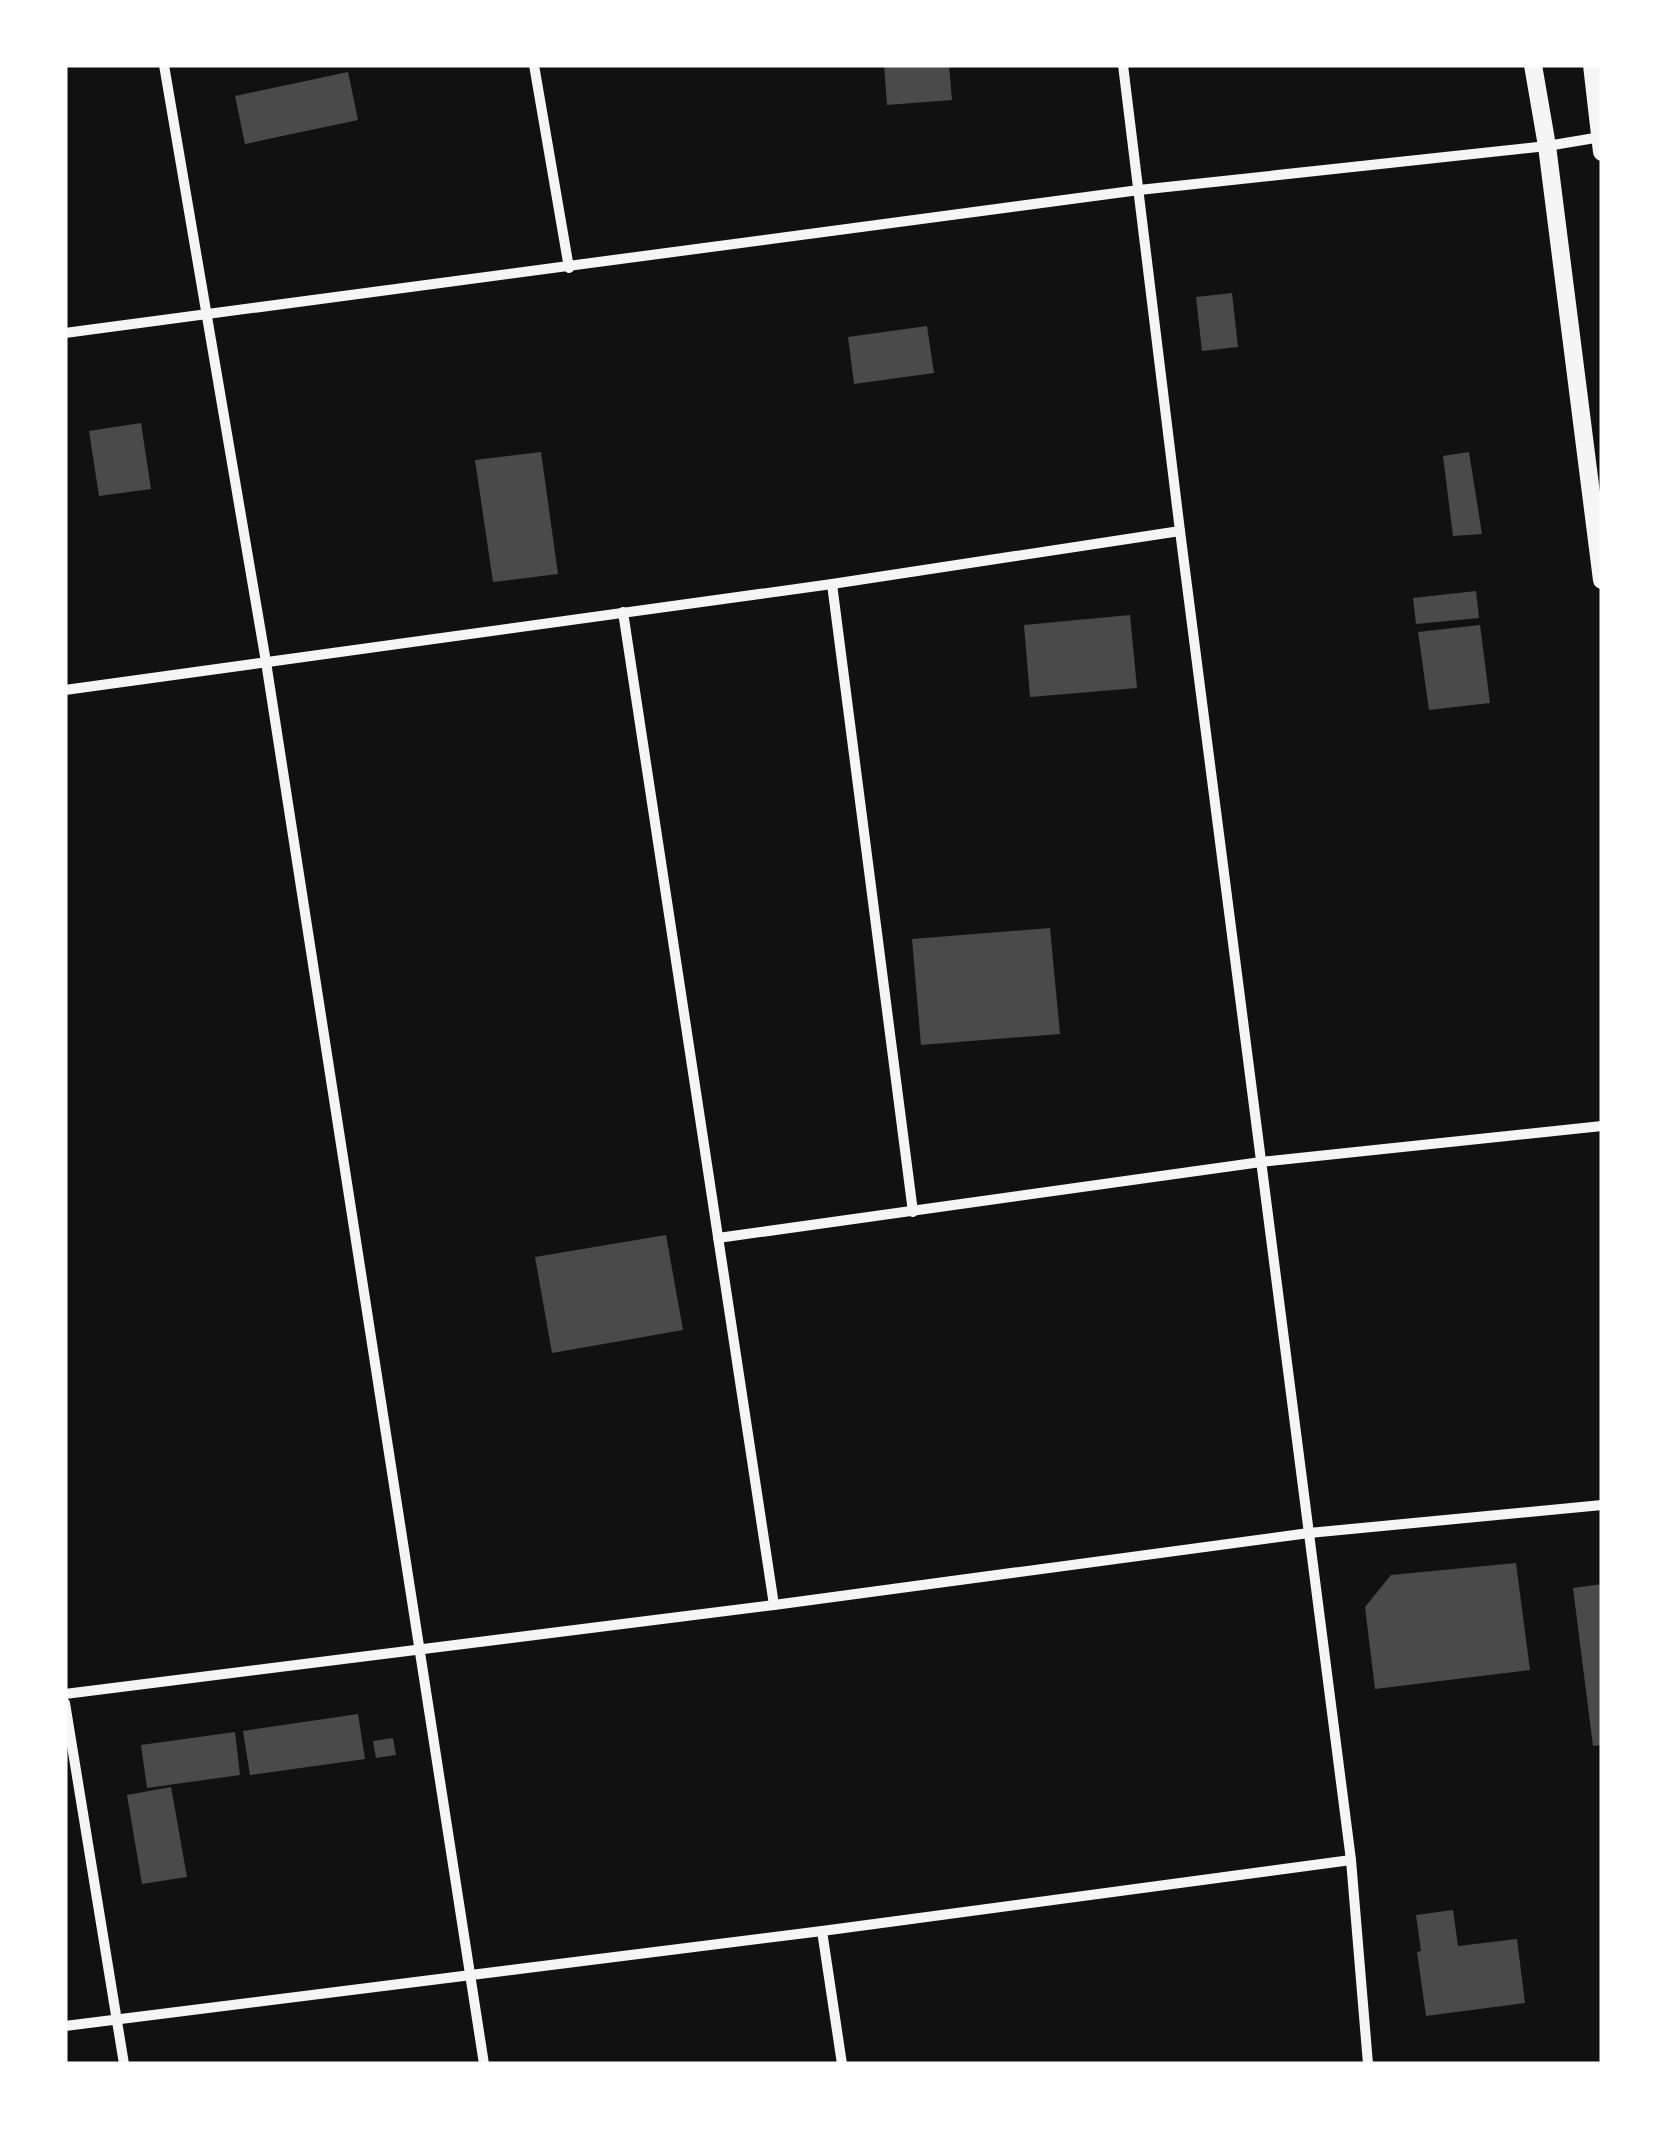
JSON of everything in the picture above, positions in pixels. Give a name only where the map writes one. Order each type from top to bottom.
[{"type":"street","points":[[164,65],[266,662],[484,2064]]},
{"type":"street","points":[[534,65],[569,268]]},
{"type":"street","points":[[1123,65],[1351,1860],[1368,2064]]},
{"type":"street","points":[[1533,65],[1547,146],[1602,580]]},
{"type":"street","points":[[65,333],[1138,190],[1601,142],[1592,65]]},
{"type":"street","points":[[65,690],[832,584],[1180,531]]},
{"type":"street","points":[[832,584],[913,1212]]},
{"type":"street","points":[[623,612],[774,1605]]},
{"type":"street","points":[[718,1238],[1261,1162],[1602,1126]]},
{"type":"street","points":[[65,1694],[1309,1534],[1602,1505]]},
{"type":"street","points":[[65,1703],[124,2064]]},
{"type":"street","points":[[65,2026],[1351,1860]]},
{"type":"street","points":[[822,1931],[842,2064]]},
{"type":"building","points":[[884,65],[949,65],[952,100],[887,105]]},
{"type":"building","points":[[348,72],[358,120],[245,144],[235,96]]},
{"type":"building","points":[[1232,293],[1238,347],[1202,351],[1196,297]]},
{"type":"building","points":[[927,326],[934,373],[854,384],[848,337]]},
{"type":"building","points":[[141,423],[151,489],[99,496],[89,431]]},
{"type":"building","points":[[541,452],[558,574],[493,582],[475,460]]},
{"type":"building","points":[[1469,452],[1482,534],[1453,536],[1443,456]]},
{"type":"building","points":[[1476,591],[1479,618],[1416,624],[1413,598]]},
{"type":"building","points":[[1130,615],[1137,688],[1030,697],[1024,625]]},
{"type":"building","points":[[1480,625],[1490,703],[1429,710],[1418,632]]},
{"type":"building","points":[[1050,928],[1060,1034],[921,1045],[912,939]]},
{"type":"building","points":[[666,1235],[683,1330],[552,1353],[535,1257]]},
{"type":"building","points":[[1516,1563],[1530,1670],[1375,1689],[1365,1607],[1391,1575]]},
{"type":"building","points":[[1602,1584],[1602,1745],[1593,1746],[1573,1588]]},
{"type":"building","points":[[358,1714],[365,1759],[250,1775],[243,1731]]},
{"type":"building","points":[[235,1732],[240,1775],[147,1788],[141,1745]]},
{"type":"building","points":[[393,1738],[396,1755],[376,1758],[373,1741]]},
{"type":"building","points":[[171,1787],[187,1877],[142,1884],[127,1795]]},
{"type":"building","points":[[1453,1910],[1458,1946],[1517,1939],[1525,2003],[1426,2016],[1416,1915]]}]
